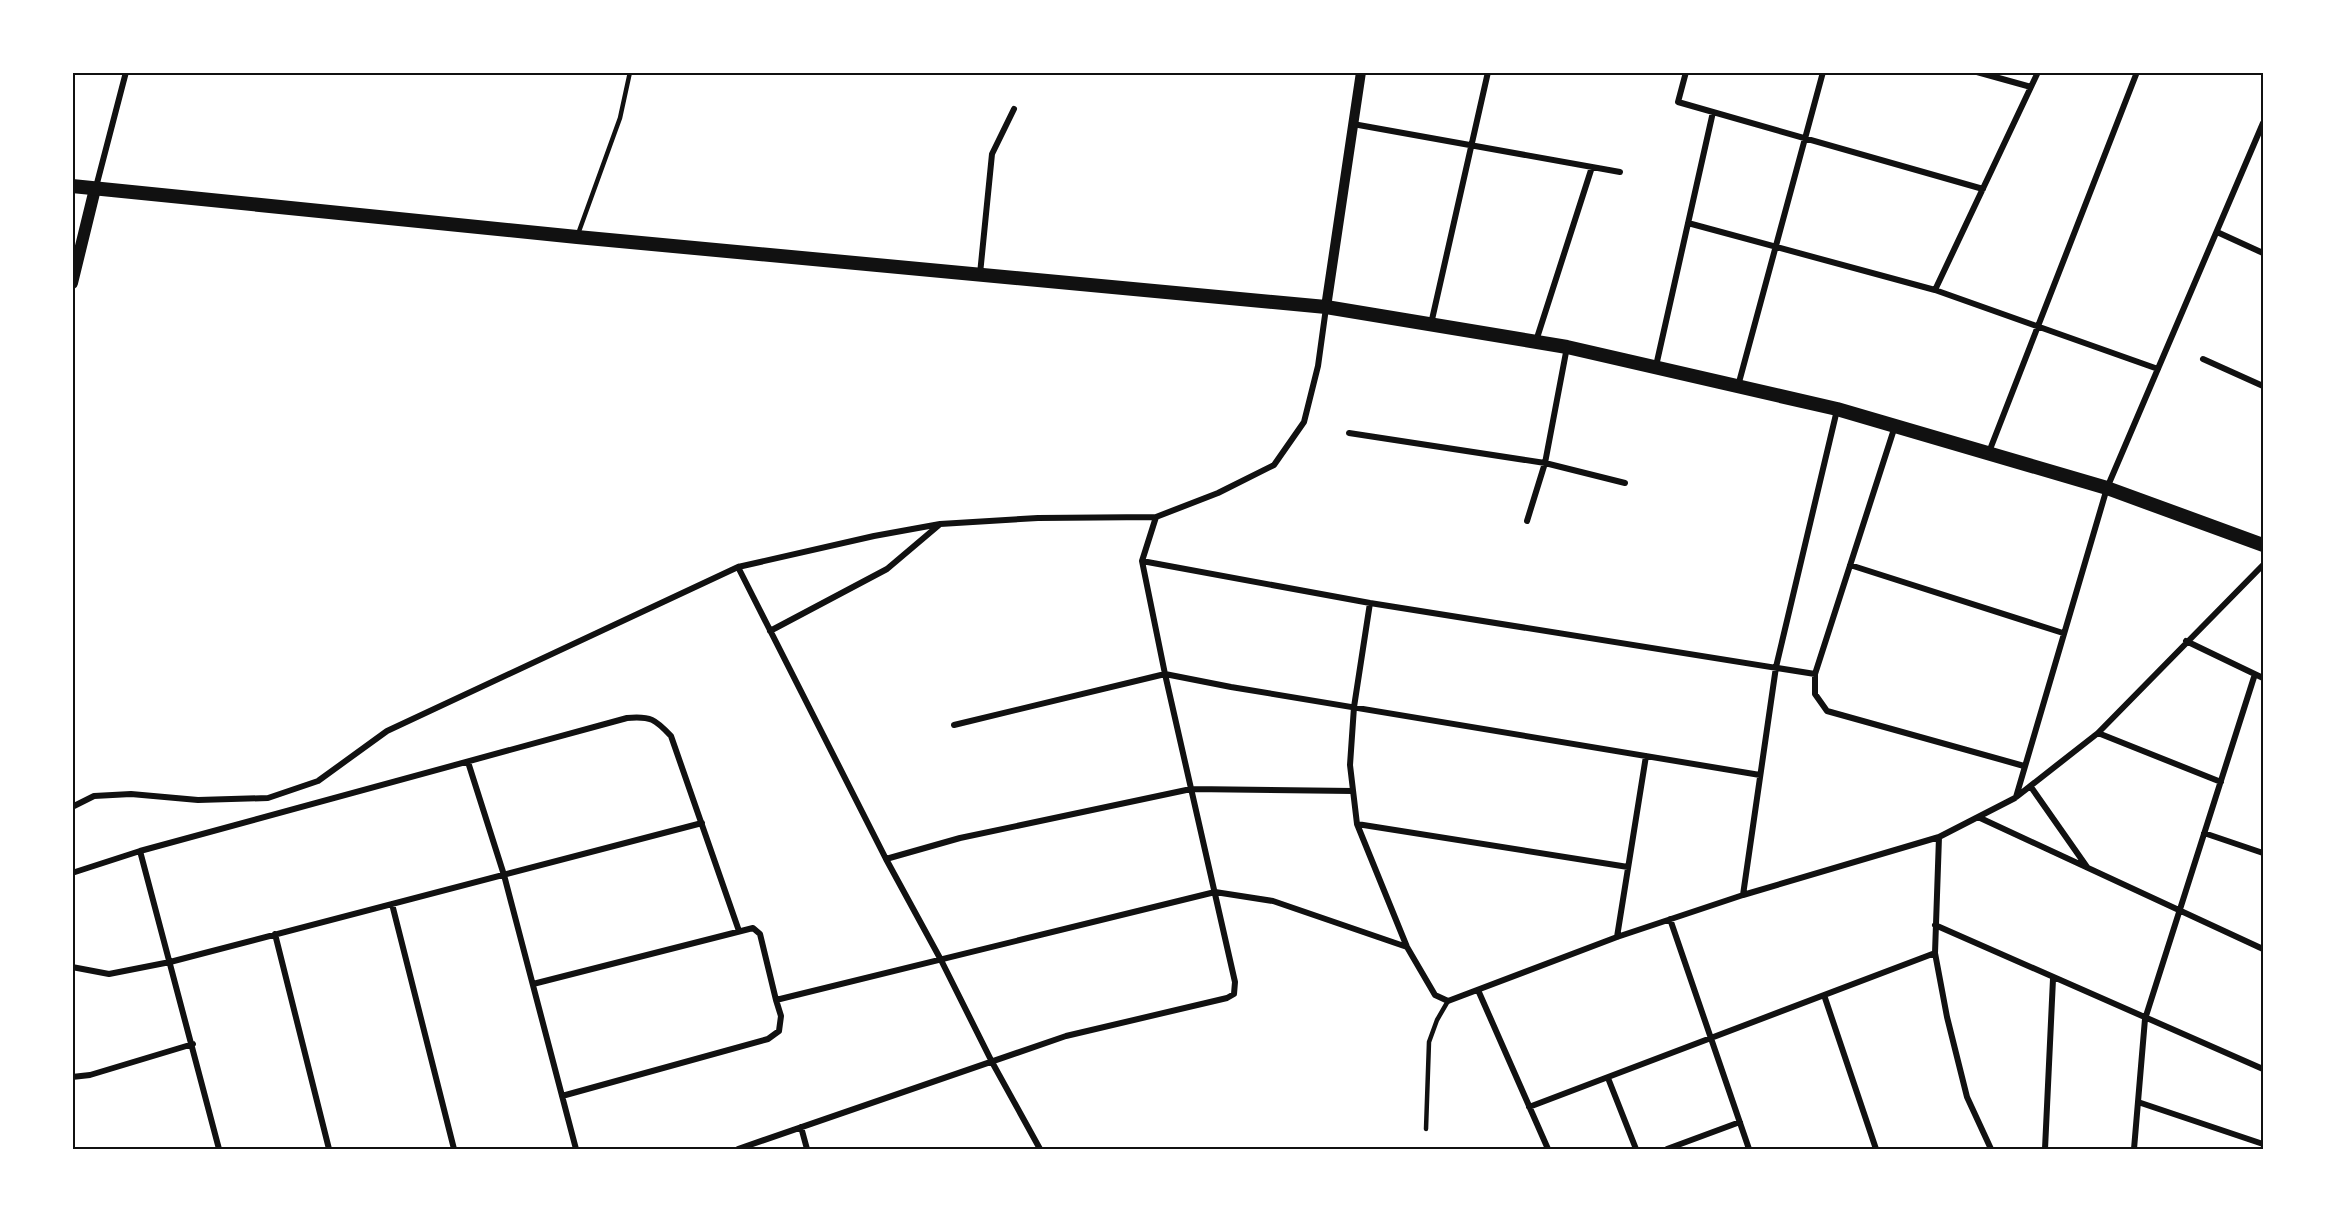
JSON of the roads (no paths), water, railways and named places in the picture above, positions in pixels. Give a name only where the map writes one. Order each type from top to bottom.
[{"type":"main road","points":[[72,186],[577,237],[1326,307],[1567,347],[1837,409],[2107,488],[2263,544]]},
{"type":"main road","points":[[72,283],[95,189]]},
{"type":"street","points":[[95,189],[126,72]]},
{"type":"street","points":[[72,807],[94,796],[131,794],[198,800],[268,798],[318,781],[387,731],[738,567],[874,536],[940,524],[1038,518],[1156,517],[1218,493],[1274,465],[1304,422],[1318,366],[1361,72]]},
{"type":"street","points":[[1431,325],[1488,72]]},
{"type":"street","points":[[1686,72],[1678,102],[1983,189]]},
{"type":"street","points":[[1738,386],[1823,72]]},
{"type":"street","points":[[1977,72],[2031,87]]},
{"type":"street","points":[[1935,290],[2038,72]]},
{"type":"street","points":[[1988,453],[2137,72]]},
{"type":"street","points":[[980,275],[992,154],[1014,109]]},
{"type":"street","points":[[1655,367],[1713,112]]},
{"type":"street","points":[[2015,798],[2107,488],[2263,123]]},
{"type":"street","points":[[1353,124],[1620,172]]},
{"type":"street","points":[[1536,342],[1592,167]]},
{"type":"street","points":[[1688,223],[1935,290],[2158,369]]},
{"type":"street","points":[[2217,232],[2263,254]]},
{"type":"street","points":[[1527,520],[1545,463],[1567,347]]},
{"type":"street","points":[[2202,359],[2263,386]]},
{"type":"street","points":[[1743,895],[1776,667],[1837,409]]},
{"type":"street","points":[[1895,425],[1815,674],[1815,694],[1827,711],[2024,766]]},
{"type":"street","points":[[1349,433],[1545,463],[1625,483]]},
{"type":"street","points":[[738,1149],[1066,1036],[1227,999],[1234,994],[1235,982],[1165,674],[1142,561],[1156,517]]},
{"type":"street","points":[[770,631],[887,569],[940,524]]},
{"type":"street","points":[[1142,561],[1370,603],[1815,674]]},
{"type":"street","points":[[1850,565],[2063,633]]},
{"type":"street","points":[[1370,603],[1354,707],[1350,765],[1358,824],[1407,947],[1435,995],[1448,1001],[1670,919],[1939,837],[2015,798],[2098,733],[2263,565]]},
{"type":"street","points":[[738,567],[886,859],[942,960],[992,1062],[1040,1149]]},
{"type":"street","points":[[2186,641],[2263,678]]},
{"type":"street","points":[[954,725],[1165,674],[1760,775]]},
{"type":"street","points":[[2134,1149],[2145,1019],[2255,674]]},
{"type":"street","points":[[72,873],[140,851],[627,718],[646,716],[658,723],[671,736],[739,931]]},
{"type":"street","points":[[2098,733],[2221,782]]},
{"type":"street","points":[[1617,937],[1646,756]]},
{"type":"street","points":[[468,762],[504,875],[576,1149]]},
{"type":"street","points":[[2031,787],[2088,868]]},
{"type":"street","points":[[886,859],[960,838],[1191,789],[1353,791]]},
{"type":"street","points":[[1978,817],[2263,949]]},
{"type":"street","points":[[72,967],[109,974],[170,962],[702,823]]},
{"type":"street","points":[[1358,824],[1628,867]]},
{"type":"street","points":[[2205,833],[2263,854]]},
{"type":"street","points":[[1939,837],[1935,953],[1966,1097],[1991,1149]]},
{"type":"street","points":[[140,851],[219,1149]]},
{"type":"street","points":[[776,1000],[1215,892],[1272,901],[1407,947]]},
{"type":"street","points":[[392,904],[454,1149]]},
{"type":"street","points":[[1670,919],[1749,1149]]},
{"type":"street","points":[[1935,925],[2053,979],[2263,1069]]},
{"type":"street","points":[[533,984],[739,931],[753,928],[760,934],[781,1016],[779,1031],[768,1039],[562,1096]]},
{"type":"street","points":[[275,934],[329,1149]]},
{"type":"street","points":[[1529,1107],[1935,953]]},
{"type":"street","points":[[2045,1149],[2053,979]]},
{"type":"street","points":[[1478,990],[1548,1149]]},
{"type":"street","points":[[1824,995],[1876,1149]]},
{"type":"street","points":[[72,1077],[90,1075],[192,1044]]},
{"type":"street","points":[[1608,1078],[1636,1149]]},
{"type":"street","points":[[2138,1102],[2263,1144]]},
{"type":"street","points":[[1667,1149],[1740,1122]]},
{"type":"street","points":[[801,1127],[807,1149]]},
{"type":"lane","points":[[577,237],[620,118],[630,72]]},
{"type":"lane","points":[[1426,1129],[1429,1042],[1437,1020],[1448,1001]]}]
